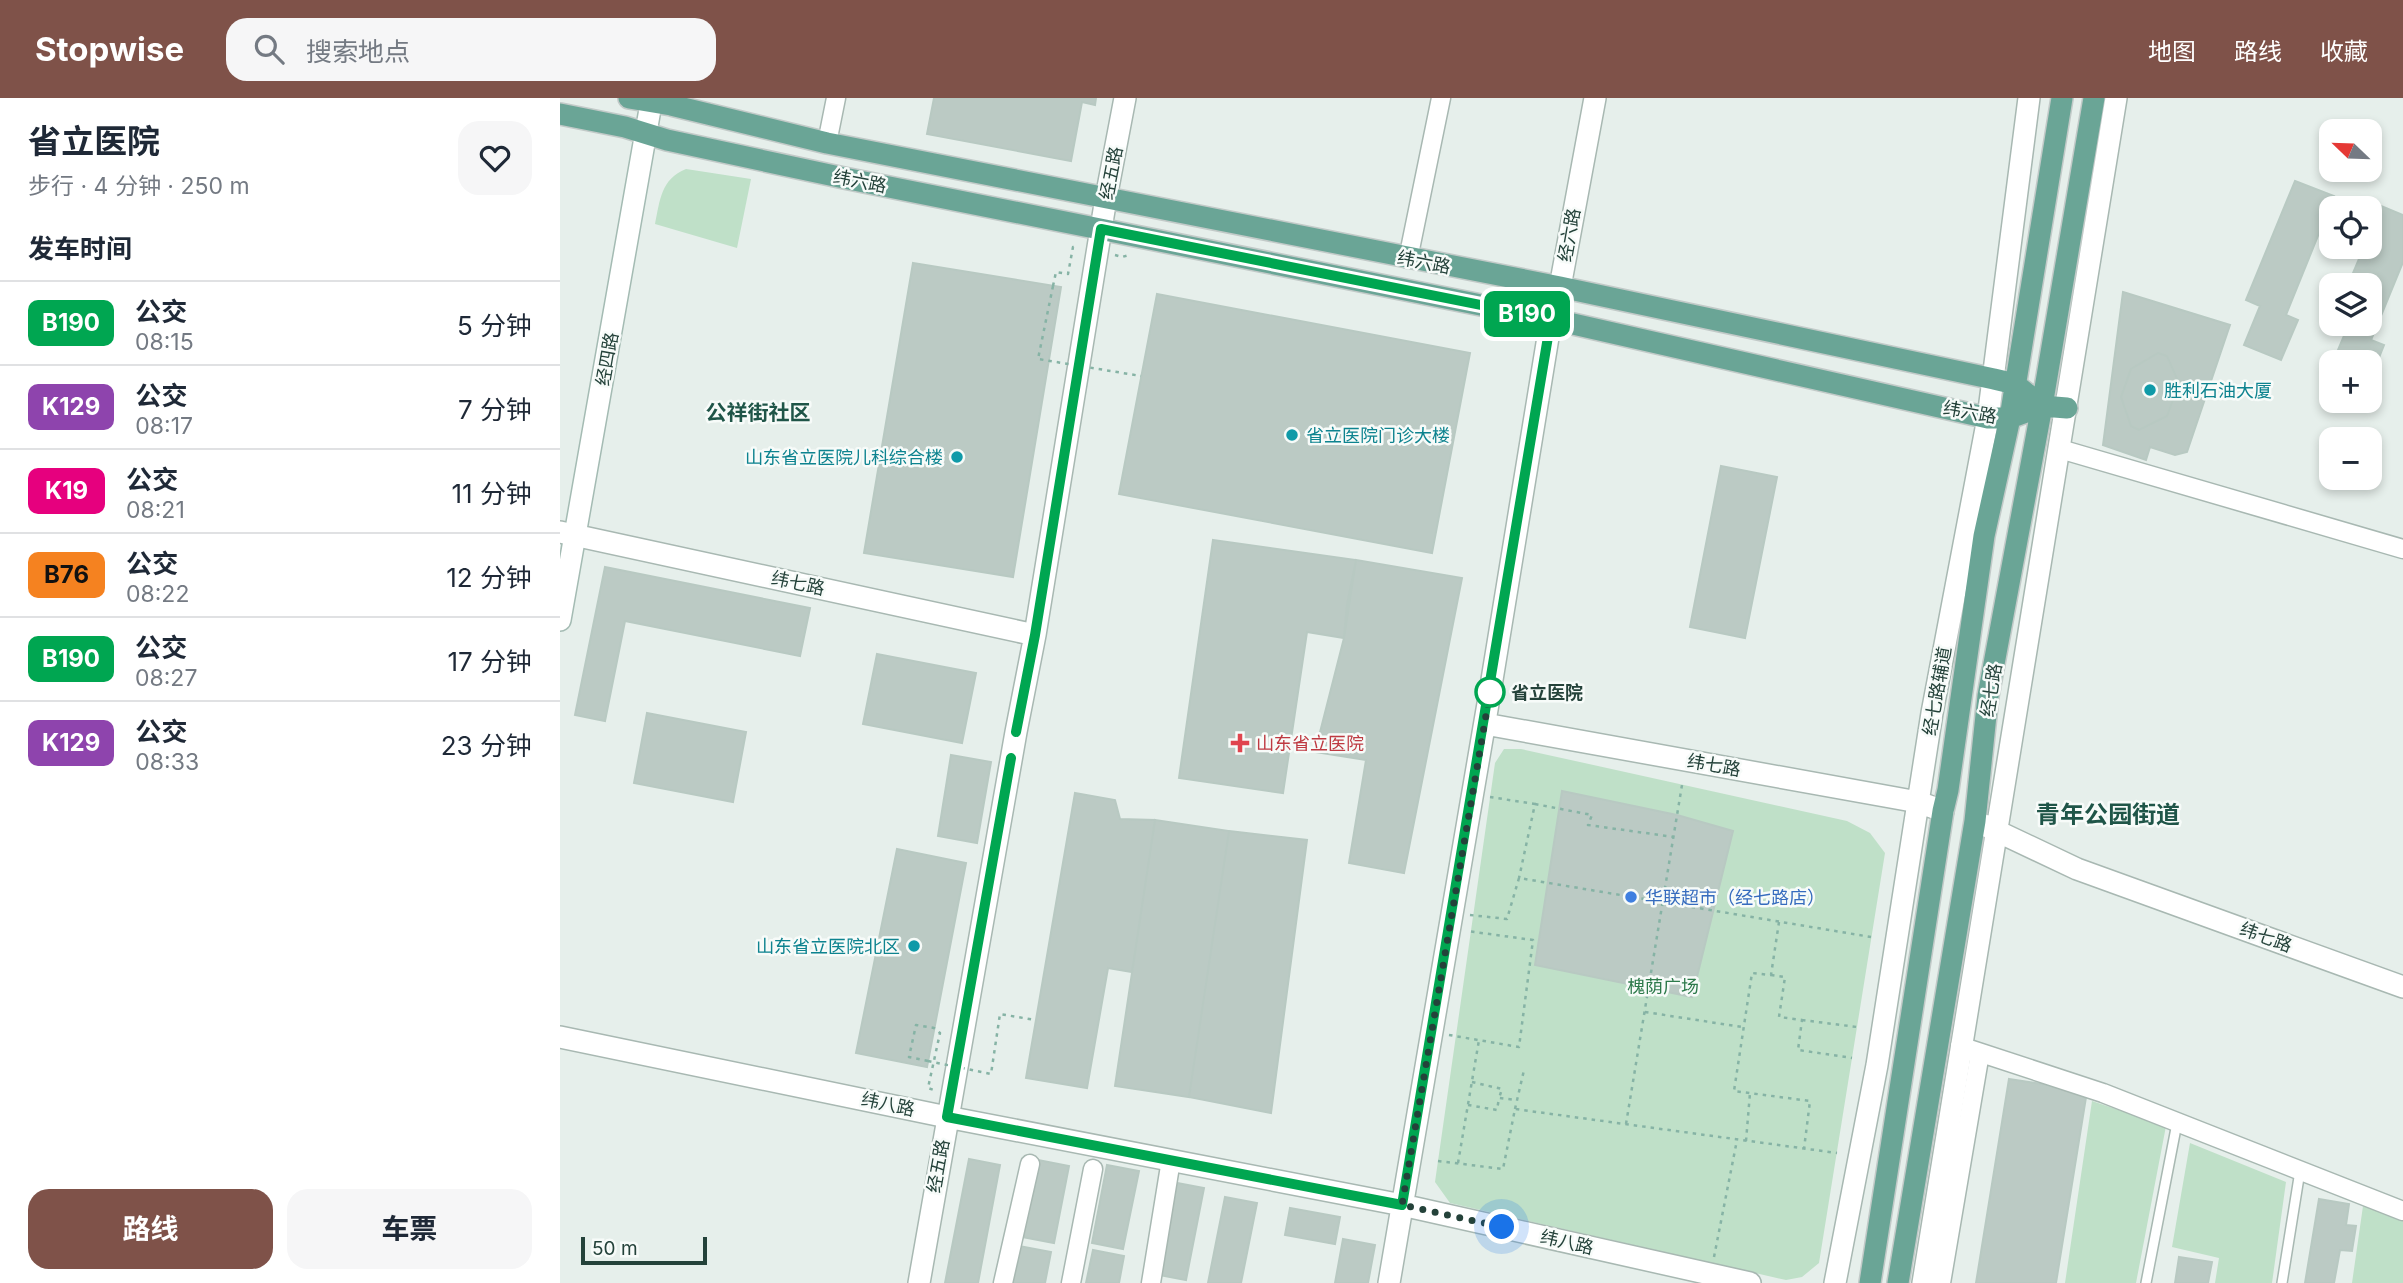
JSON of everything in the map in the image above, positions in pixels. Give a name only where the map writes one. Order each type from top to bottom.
[{"type":"main road","name":"纬六路","points":[[629,98],[651,99],[827,143],[1560,287],[1994,379],[2015,384],[2042,407]]},
{"type":"main road","name":"经七路","points":[[1870,1283],[1948,790],[1984,536],[2010,418],[2062,98]]},
{"type":"main road","name":"经七路","points":[[1898,1283],[1975,821],[1988,696],[2042,407],[2094,98]]},
{"type":"main road","name":"纬六路","points":[[560,114],[833,176],[1551,319],[1988,418],[2010,418],[2042,407]]},
{"type":"main road","points":[[2042,407],[2067,408]]},
{"type":"street","points":[[827,143],[836,98]]},
{"type":"street","name":"经五路","points":[[919,1283],[1013,745],[1039,637],[1101,229],[1125,98]]},
{"type":"street","points":[[1408,259],[1441,98]]},
{"type":"street","name":"经六路","points":[[1389,1283],[1551,319],[1560,287],[1595,98]]},
{"type":"street","name":"经七路辅道","points":[[1835,1283],[1877,1065],[1932,713],[1988,418],[2029,98]]},
{"type":"street","points":[[1941,1283],[1995,830],[2067,408],[2116,98]]},
{"type":"street","name":"经四路","points":[[560,620],[568,533],[651,99]]},
{"type":"street","points":[[2060,449],[2403,549]]},
{"type":"street","name":"纬七路","points":[[568,533],[1039,637]]},
{"type":"street","name":"纬七路","points":[[1485,724],[1918,802],[1943,811]]},
{"type":"street","name":"纬七路","points":[[1975,821],[2077,869],[2403,987]]},
{"type":"street","name":"纬八路","points":[[560,1037],[947,1117],[1402,1205],[1750,1283]]},
{"type":"street","points":[[1970,1050],[2103,1093],[2403,1211]]},
{"type":"street","points":[[1923,1283],[1970,1050]]},
{"type":"street","points":[[1151,1283],[1171,1160]]},
{"type":"street","points":[[1003,1283],[1030,1164]]},
{"type":"street","points":[[1071,1283],[1093,1169]]},
{"type":"lane","points":[[2146,1283],[2177,1123]]},
{"type":"lane","points":[[2282,1283],[2300,1171]]},
{"type":"path","points":[[1068,274],[1056,272],[1038,359],[1141,376]]},
{"type":"path","points":[[1626,1124],[1682,785]]},
{"type":"path","points":[[1473,794],[1592,815],[1588,825],[1674,837]]},
{"type":"path","points":[[1451,921],[1507,919],[1535,804]]},
{"type":"path","points":[[1519,878],[1871,937]]},
{"type":"path","points":[[1432,1031],[1519,1047],[1533,940],[1451,921]]},
{"type":"path","points":[[1771,975],[1779,922]]},
{"type":"path","points":[[1804,1149],[1810,1101],[1734,1091],[1752,973],[1785,977],[1779,1017],[1857,1027]]},
{"type":"path","points":[[1645,1012],[1744,1027]]},
{"type":"path","points":[[934,1028],[916,1025],[909,1057],[990,1074],[1000,1014],[1035,1020]]},
{"type":"path","points":[[1802,1020],[1798,1049],[1852,1058]]},
{"type":"path","points":[[1458,1163],[1479,1040]]},
{"type":"path","points":[[1438,1161],[1503,1170],[1524,1070]]},
{"type":"path","points":[[1468,1105],[1497,1110],[1502,1088],[1472,1082]]},
{"type":"path","points":[[1746,1141],[1750,1093]]},
{"type":"path","points":[[1499,1098],[1516,1100]]},
{"type":"path","points":[[1515,1109],[1837,1153]]},
{"type":"path","points":[[1711,1274],[1737,1139]]},
{"type":"green space","points":[[686,169],[751,179],[737,248],[655,224],[663,191],[671,178]]},
{"type":"green space","name":"槐荫广场","points":[[1504,749],[1521,749],[1847,821],[1870,833],[1885,853],[1819,1263],[1802,1277],[1786,1280],[1450,1203],[1435,1182],[1495,763]]},
{"type":"green space","points":[[2092,1101],[2166,1126],[2136,1283],[2065,1283]]},
{"type":"green space","points":[[2190,1143],[2286,1182],[2272,1283],[2215,1283],[2219,1258],[2172,1247]]},
{"type":"green space","points":[[2363,1206],[2403,1220],[2403,1283],[2352,1283]]},
{"type":"building","points":[[934,98],[1096,98],[1095,105],[1082,102],[1071,161],[927,134]]},
{"type":"building","points":[[2295,181],[2334,196],[2319,196],[2319,233],[2286,315],[2298,320],[2281,360],[2244,345],[2260,306],[2246,300]]},
{"type":"building","points":[[2382,206],[2403,215],[2403,262],[2382,313],[2382,273],[2353,273],[2359,259],[2382,259]]},
{"type":"building","name":"山东省立医院儿科综合楼","points":[[913,263],[1061,287],[1013,577],[864,553]]},
{"type":"building","points":[[2123,292],[2230,325],[2187,452],[2175,455],[2150,447],[2146,460],[2103,445]]},
{"type":"building","name":"省立医院门诊大楼","points":[[1157,294],[1470,353],[1432,553],[1119,494]]},
{"type":"building","points":[[2344,336],[2373,336],[2371,340],[2384,345],[2382,350],[2338,350]]},
{"type":"building","name":"胜利石油大厦","points":[[2158,353],[2167,356],[2179,383],[2167,416],[2139,430],[2131,426],[2121,397],[2131,369]]},
{"type":"building","points":[[1721,466],[1777,477],[1745,638],[1690,627]]},
{"type":"building","points":[[1213,540],[1356,560],[1344,638],[1307,632],[1283,793],[1179,778]]},
{"type":"building","points":[[1356,560],[1462,578],[1404,873],[1349,863],[1366,760],[1315,752],[1344,638]]},
{"type":"building","points":[[605,567],[810,608],[800,656],[625,621],[605,721],[575,715]]},
{"type":"building","points":[[877,654],[976,673],[962,743],[863,724]]},
{"type":"building","points":[[647,713],[746,732],[733,802],[634,783]]},
{"type":"building","points":[[951,755],[991,762],[977,843],[938,836]]},
{"type":"building","name":"华联超市（经七路店）","points":[[1562,791],[1677,815],[1733,831],[1692,997],[1535,965]]},
{"type":"building","points":[[1075,793],[1115,800],[1120,819],[1155,820],[1132,972],[1108,968],[1087,1088],[1026,1078]]},
{"type":"building","points":[[1155,820],[1229,831],[1189,1097],[1115,1086]]},
{"type":"building","points":[[1229,831],[1307,840],[1271,1113],[1189,1097]]},
{"type":"building","name":"山东省立医院北区","points":[[897,849],[966,863],[927,1067],[856,1053]]},
{"type":"building","points":[[2009,1079],[2087,1091],[2056,1283],[1976,1283]]},
{"type":"building","points":[[969,1159],[1000,1165],[978,1283],[945,1283]]},
{"type":"building","points":[[1038,1160],[1069,1166],[1054,1243],[1022,1237]]},
{"type":"building","points":[[1107,1165],[1139,1171],[1123,1249],[1092,1243]]},
{"type":"building","points":[[1172,1182],[1204,1188],[1186,1280],[1154,1274]]},
{"type":"building","points":[[1225,1197],[1257,1203],[1241,1283],[1208,1283]]},
{"type":"building","points":[[2319,1199],[2349,1204],[2346,1225],[2356,1226],[2352,1251],[2340,1250],[2334,1283],[2305,1283]]},
{"type":"building","points":[[1290,1208],[1340,1217],[1335,1244],[1285,1235]]},
{"type":"building","points":[[1343,1239],[1375,1245],[1368,1283],[1335,1283]]},
{"type":"building","points":[[1019,1246],[1051,1252],[1045,1283],[1012,1283]]},
{"type":"building","points":[[1093,1250],[1124,1256],[1119,1283],[1086,1283]]},
{"type":"building","points":[[2179,1257],[2212,1262],[2208,1283],[2175,1283]]},
{"type":"bus line","name":"B190","points":[[1011,758],[947,1117],[1402,1205],[1551,319],[1101,229],[1035,635],[1016,732]]},
{"type":"place","name":"胜利石油大厦","points":[[2150,390]]},
{"type":"place","name":"省立医院门诊大楼","points":[[1292,435]]},
{"type":"place","name":"山东省立医院儿科综合楼","points":[[957,457]]},
{"type":"place","name":"省立医院","points":[[1490,692]]},
{"type":"place","name":"山东省立医院","points":[[1240,743]]},
{"type":"place","name":"华联超市（经七路店）","points":[[1631,897]]},
{"type":"place","name":"山东省立医院北区","points":[[914,946]]},
{"type":"district","name":"公祥街社区","points":[[758,412]]},
{"type":"district","name":"青年公园街道","points":[[2108,814]]},
{"type":"route","points":[[1490,692],[1402,1205],[1502,1227]]}]
